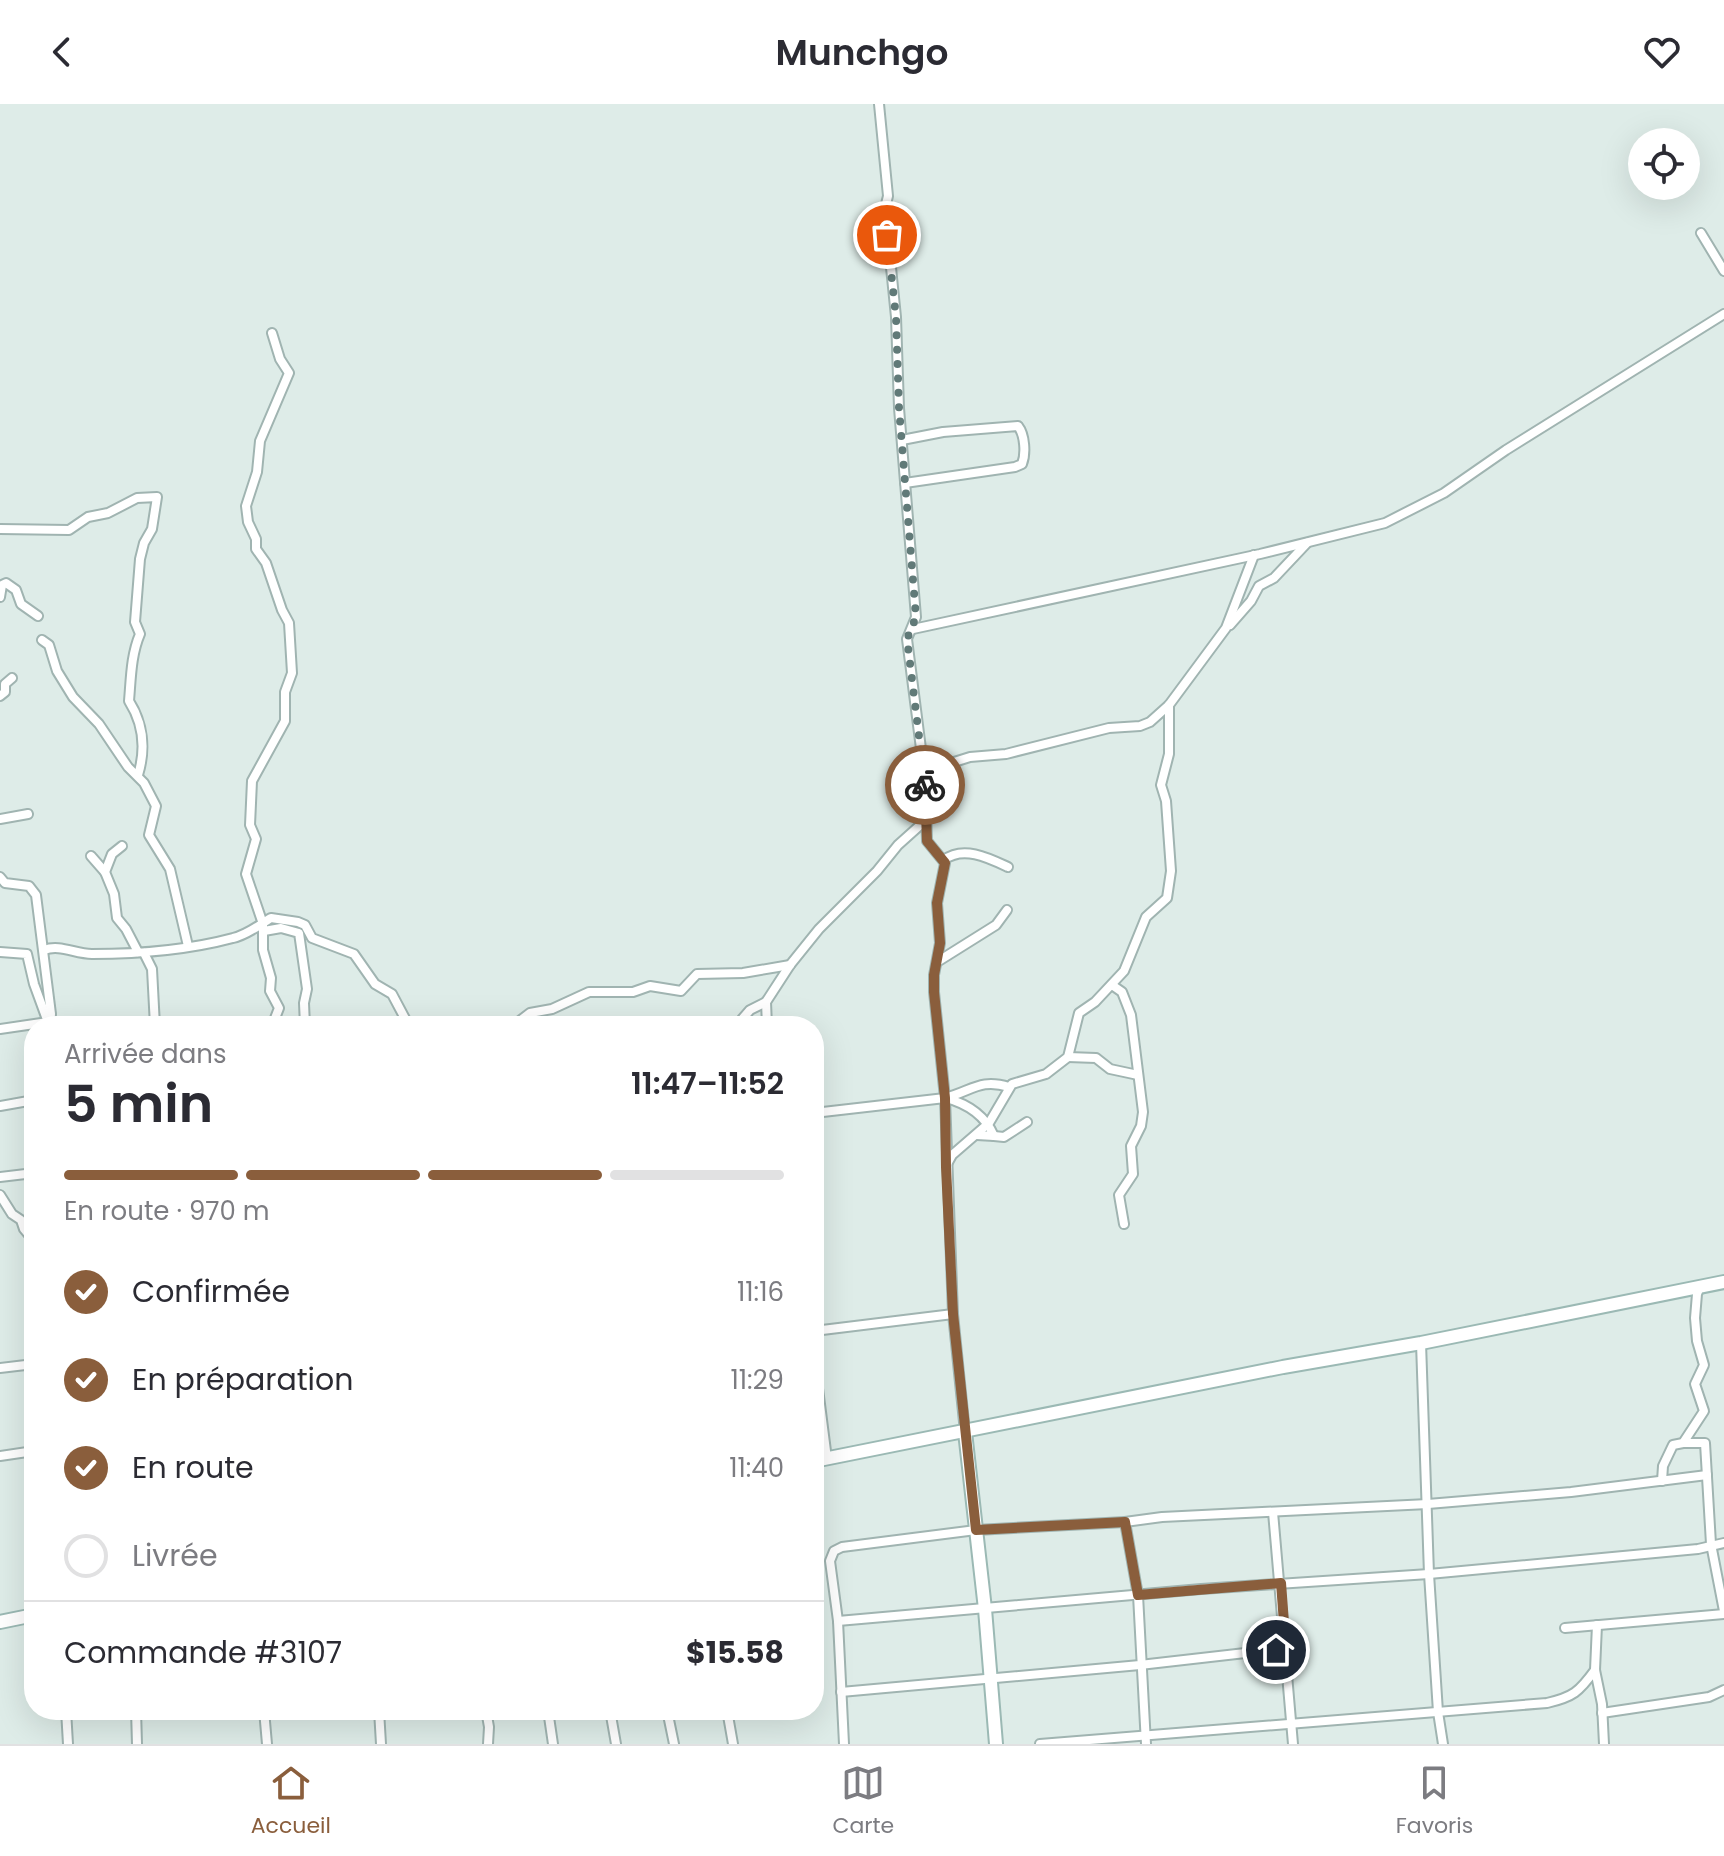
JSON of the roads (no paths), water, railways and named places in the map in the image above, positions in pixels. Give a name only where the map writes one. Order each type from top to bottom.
[{"type":"main road","points":[[824,1459],[1283,1367],[1696,1290],[1724,1282]]},
{"type":"main road","points":[[965,1432],[985,1609],[996,1744]]},
{"type":"main road","points":[[0,1622],[24,1617]]},
{"type":"street","points":[[879,104],[916,617],[907,639],[925,780],[928,844],[944,860]]},
{"type":"street","points":[[1701,233],[1724,271]]},
{"type":"street","points":[[912,630],[1385,523],[1420,507],[1724,314]]},
{"type":"street","points":[[272,333],[280,359],[289,373],[260,441],[257,472],[250,488],[246,516],[256,539],[256,549],[266,563],[289,623],[292,673],[285,692],[285,721],[252,781],[250,825],[256,847],[246,874],[264,928],[263,950],[271,978],[270,991],[279,1008],[276,1016]]},
{"type":"street","points":[[902,440],[943,432],[1018,426],[1022,432],[1024,458],[1022,464],[1015,467],[905,483]]},
{"type":"street","points":[[0,529],[69,530],[88,517],[108,513],[137,498],[157,497],[152,529],[140,559],[135,622],[140,634],[134,648],[129,701],[137,712],[144,751],[138,775]]},
{"type":"street","points":[[925,780],[938,767],[979,754],[1006,754],[1109,728],[1140,726],[1158,716],[1226,628],[1251,601],[1259,586],[1274,578],[1307,543]]},
{"type":"street","points":[[1226,628],[1254,555]]},
{"type":"street","points":[[0,597],[2,585],[6,583],[16,590],[21,604],[38,616]]},
{"type":"street","points":[[42,640],[49,645],[57,671],[73,697],[107,734],[128,767],[138,775],[156,806],[149,835],[170,869],[188,946]]},
{"type":"street","points":[[0,696],[5,692],[5,684],[12,678]]},
{"type":"street","points":[[946,1167],[952,1155],[989,1123],[1004,1101],[1009,1087],[1022,1079],[1046,1074],[1068,1057],[1079,1013],[1112,985],[1127,965],[1146,917],[1165,902],[1169,890],[1170,853],[1166,801],[1161,785],[1169,754],[1169,705]]},
{"type":"street","points":[[0,819],[28,814]]},
{"type":"street","points":[[745,1016],[766,1002],[819,929],[877,871],[898,845],[927,819]]},
{"type":"street","points":[[105,872],[112,854],[122,846]]},
{"type":"street","points":[[944,860],[959,852],[991,859],[1008,867]]},
{"type":"street","points":[[91,856],[105,872],[114,894],[117,918],[146,954],[152,969],[154,1016]]},
{"type":"street","points":[[944,860],[937,903],[940,930],[934,992],[945,1098],[953,1314],[965,1432]]},
{"type":"street","points":[[0,877],[5,883],[33,889],[36,895],[51,1016]]},
{"type":"street","points":[[937,962],[996,925],[1007,910]]},
{"type":"street","points":[[264,928],[274,917],[298,922],[305,925],[312,938],[354,954],[375,984],[392,994],[404,1016]]},
{"type":"street","points":[[44,950],[55,947],[83,953],[146,954],[236,937],[264,928],[281,928],[299,933],[307,989],[305,1016]]},
{"type":"street","points":[[0,952],[27,954],[46,1016]]},
{"type":"street","points":[[526,1016],[552,1009],[589,992],[633,992],[650,986],[678,992],[697,974],[743,973],[790,965]]},
{"type":"street","points":[[1112,985],[1122,992],[1131,1015],[1143,1112],[1141,1126],[1131,1146],[1133,1174],[1120,1192],[1124,1224]]},
{"type":"street","points":[[766,1002],[767,1016]]},
{"type":"street","points":[[0,1029],[24,1027]]},
{"type":"street","points":[[1068,1057],[1096,1058],[1110,1069],[1138,1075]]},
{"type":"street","points":[[824,1112],[945,1098],[966,1092],[984,1082],[1009,1087]]},
{"type":"street","points":[[945,1098],[975,1110],[989,1123],[994,1136]]},
{"type":"street","points":[[0,1106],[24,1102]]},
{"type":"street","points":[[977,1135],[1004,1137],[1027,1122]]},
{"type":"street","points":[[0,1177],[24,1174]]},
{"type":"street","points":[[0,1195],[12,1214],[21,1220],[24,1229]]},
{"type":"street","points":[[1683,1443],[1704,1411],[1695,1384],[1704,1365],[1697,1341],[1696,1290]]},
{"type":"street","points":[[824,1330],[953,1314]]},
{"type":"street","points":[[1421,1343],[1429,1574],[1443,1744]]},
{"type":"street","points":[[0,1368],[24,1365]]},
{"type":"street","points":[[1565,1628],[1724,1613],[1711,1544],[1705,1443],[1673,1445],[1666,1458],[1662,1481]]},
{"type":"street","points":[[0,1456],[24,1452]]},
{"type":"street","points":[[844,1744],[838,1621],[830,1561],[834,1551],[851,1544],[976,1530],[1125,1522],[1162,1517],[1428,1504],[1571,1492],[1707,1475]]},
{"type":"street","points":[[1273,1512],[1293,1744]]},
{"type":"street","points":[[1125,1522],[1138,1595],[1146,1740]]},
{"type":"street","points":[[838,1621],[1281,1583],[1429,1574],[1698,1549],[1724,1543]]},
{"type":"street","points":[[1597,1625],[1595,1670],[1599,1682],[1604,1744]]},
{"type":"street","points":[[1272,1652],[1282,1645],[1285,1636]]},
{"type":"street","points":[[841,1692],[1254,1652],[1286,1656]]},
{"type":"street","points":[[1040,1744],[1146,1740],[1547,1703],[1568,1698],[1581,1689],[1595,1670]]},
{"type":"street","points":[[1602,1713],[1709,1697],[1724,1690]]},
{"type":"street","points":[[67,1720],[68,1744]]},
{"type":"street","points":[[136,1720],[137,1744]]},
{"type":"street","points":[[265,1720],[267,1744]]},
{"type":"street","points":[[380,1720],[381,1744]]},
{"type":"street","points":[[488,1720],[488,1744]]},
{"type":"street","points":[[549,1720],[553,1744]]},
{"type":"street","points":[[612,1720],[616,1744]]},
{"type":"street","points":[[669,1720],[674,1744]]},
{"type":"street","points":[[729,1720],[733,1744]]}]
